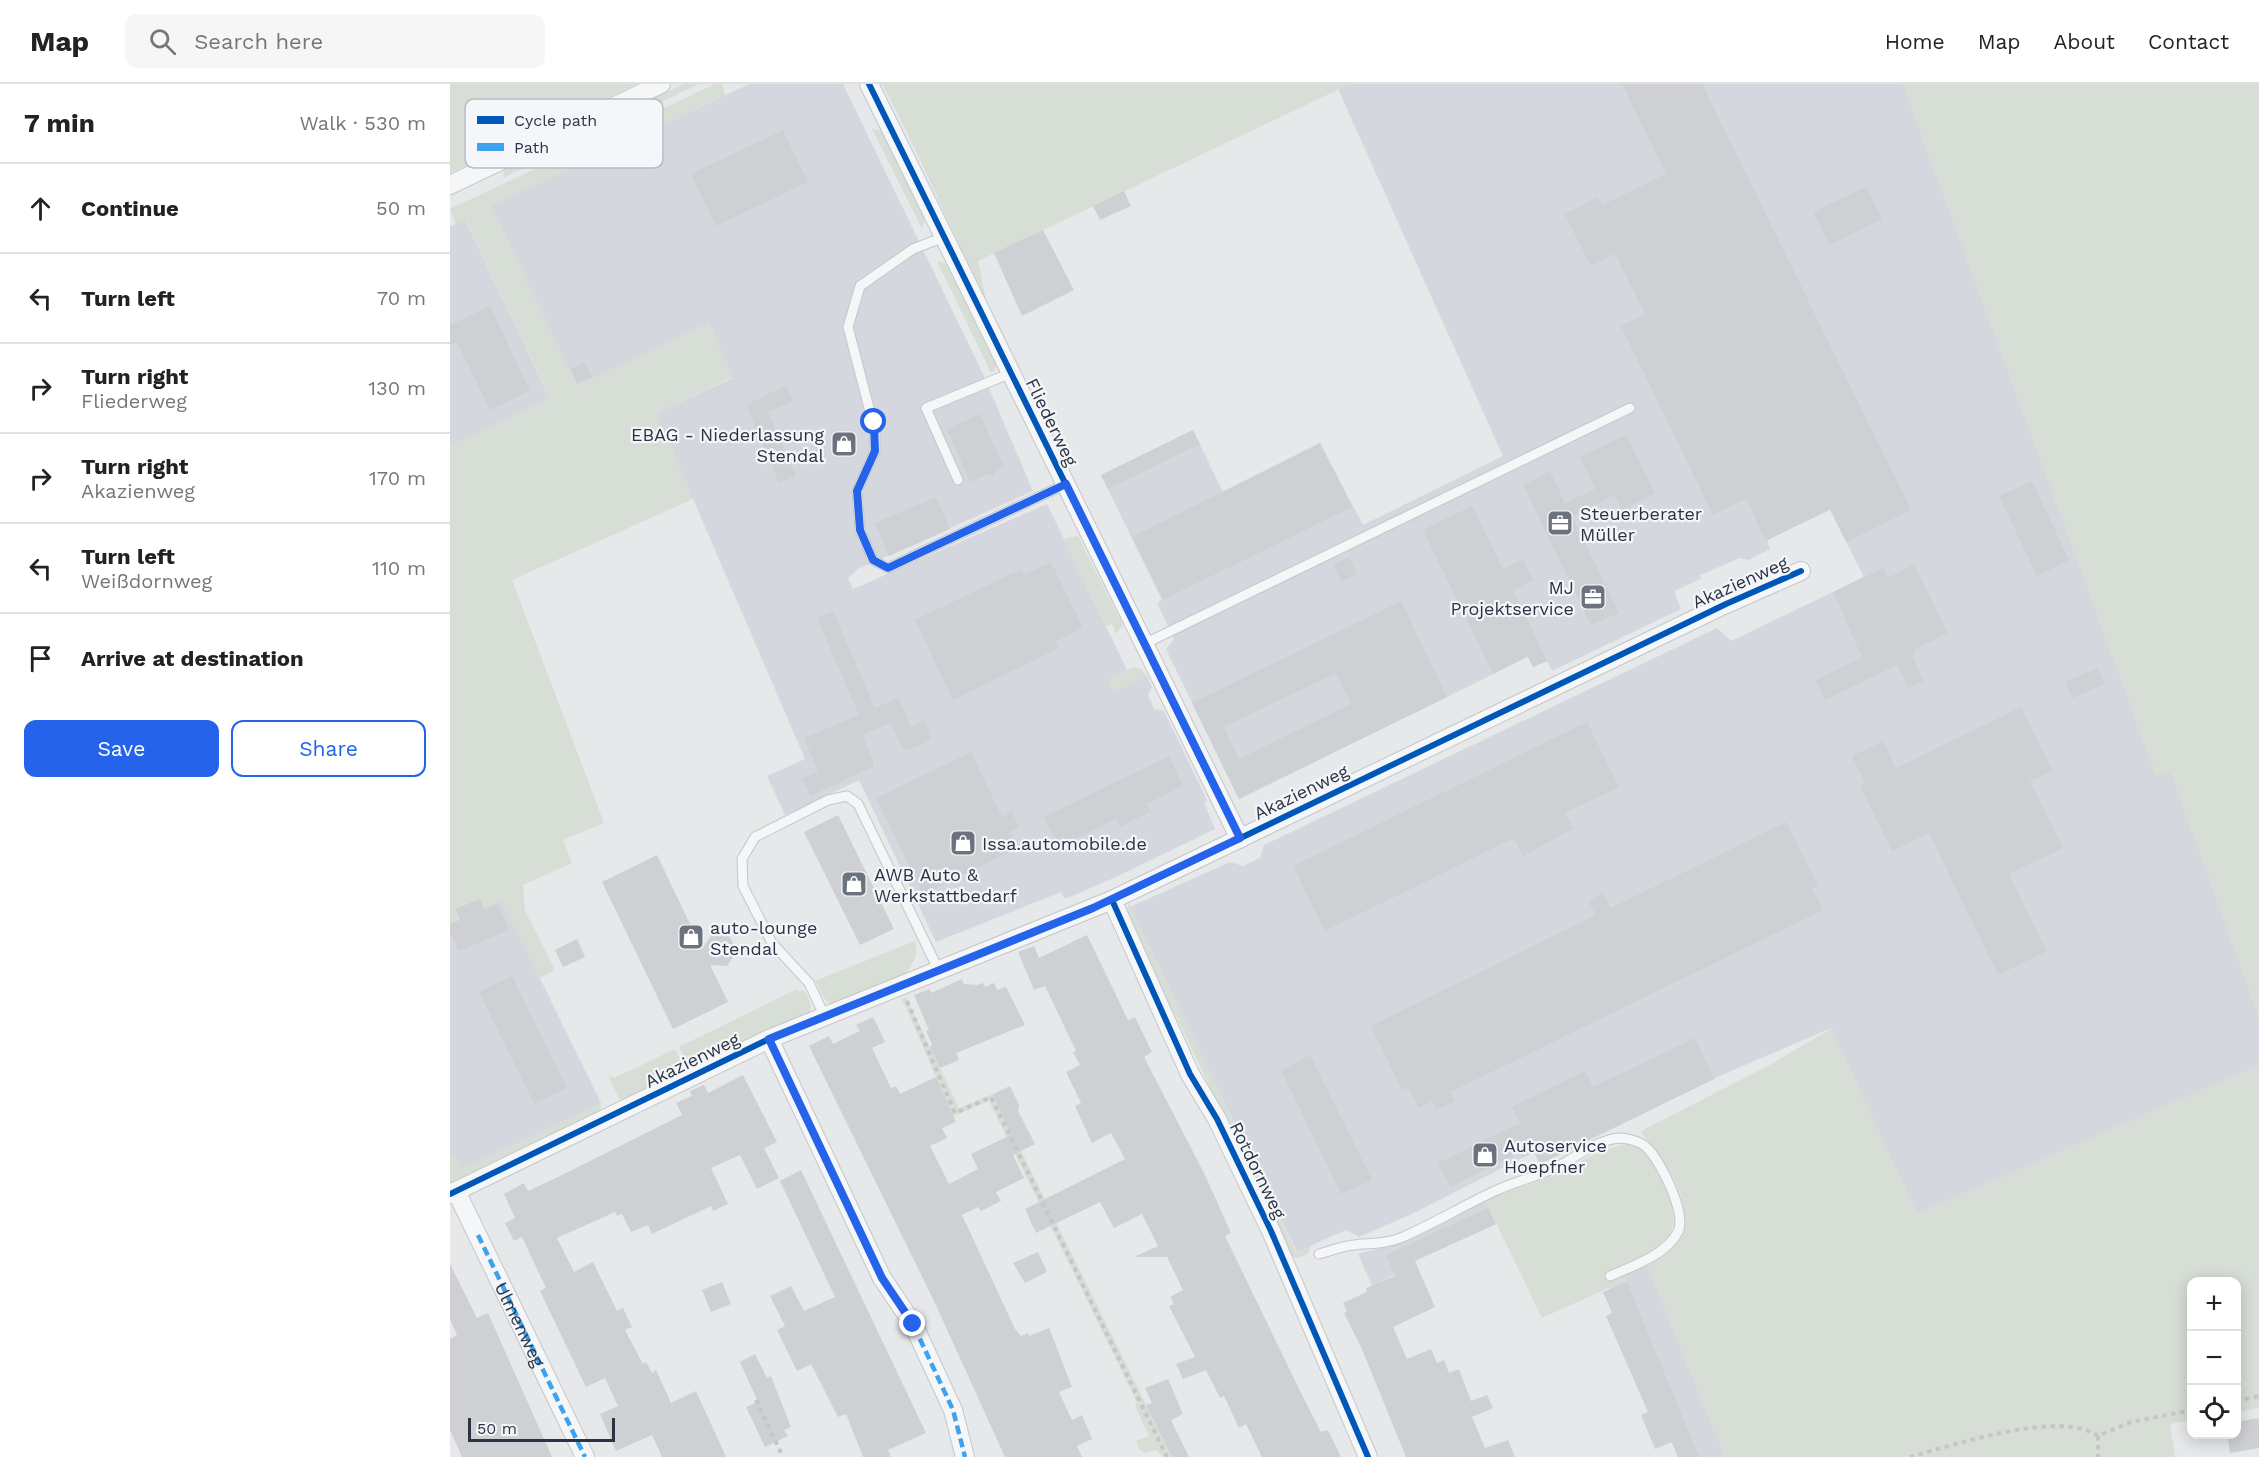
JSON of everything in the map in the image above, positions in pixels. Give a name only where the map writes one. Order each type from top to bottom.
[{"type":"street","points":[[630,99],[661,84]]},
{"type":"street","name":"Fliederweg","points":[[869,84],[1240,838]]},
{"type":"street","points":[[450,185],[486,168]]},
{"type":"street","name":"Akazienweg","points":[[453,1193],[769,1039],[1112,900],[1726,604],[1801,571]]},
{"type":"street","name":"Rotdornweg","points":[[1112,900],[1190,1074],[1216,1119],[1270,1232],[1368,1457]]},
{"type":"street","points":[[769,1039],[882,1278],[913,1324],[938,1377],[957,1420],[960,1446],[964,1457]]},
{"type":"street","name":"Ulmenweg","points":[[453,1193],[585,1457]]},
{"type":"lane","points":[[944,237],[913,249],[860,286],[848,327],[875,431],[875,451],[857,491],[860,530],[873,560],[888,568],[1066,484]]},
{"type":"lane","points":[[958,480],[926,408],[1011,373]]},
{"type":"lane","points":[[1144,644],[1630,408]]},
{"type":"lane","points":[[825,1017],[809,983],[772,943],[743,886],[742,859],[755,837],[828,800],[848,796],[858,804],[939,971]]},
{"type":"lane","points":[[1319,1254],[1354,1245],[1374,1245],[1401,1238],[1499,1189],[1556,1167],[1604,1142],[1619,1138],[1632,1140],[1647,1147],[1679,1206],[1679,1231],[1670,1243],[1648,1259],[1610,1276]]},
{"type":"path","points":[[900,987],[955,1113],[991,1097],[1167,1457]]},
{"type":"path","points":[[2241,1400],[2259,1396]]},
{"type":"path","points":[[756,1400],[783,1457]]},
{"type":"path","points":[[2098,1436],[2131,1422],[2187,1411]]},
{"type":"path","points":[[1910,1457],[2041,1426],[2077,1426],[2098,1436]]},
{"type":"path","points":[[2098,1436],[2098,1457]]},
{"type":"shaded area","points":[[450,84],[636,84],[605,99],[465,99],[465,166],[450,173]]},
{"type":"shaded area","points":[[684,84],[699,84],[663,101],[663,99],[652,99]]},
{"type":"shaded area","points":[[715,84],[722,84],[725,95],[663,125],[663,109]]},
{"type":"shaded area","points":[[749,84],[843,84],[982,372],[1033,491],[858,569],[848,578],[853,589],[1047,504],[1127,670],[1109,679],[1114,692],[1147,676],[1152,687],[1148,695],[1154,709],[1164,711],[1207,800],[1204,802],[1215,829],[1065,899],[1061,892],[936,942],[859,780],[785,815],[767,776],[805,759],[656,413],[733,378],[709,323],[577,386],[491,206],[571,168],[663,168],[663,125]]},
{"type":"shaded area","points":[[882,84],[1350,84],[978,261],[986,300]]},
{"type":"shaded area","points":[[1350,84],[1903,84],[2156,775],[2170,770],[2259,1017],[2259,1065],[1917,1214],[1831,1028],[1724,1074],[1540,1164],[1534,1152],[1410,1215],[1359,1237],[1346,1230],[1297,1252],[1130,907],[1230,862],[1243,866],[1260,858],[1264,845],[1717,628],[1731,641],[1864,577],[1830,510],[1767,540],[1770,549],[1749,560],[1740,558],[1700,575],[1701,579],[1674,591],[1681,609],[1552,671],[1547,661],[1533,667],[1528,657],[1239,799],[1166,649],[1174,639],[1157,603],[1162,600],[1101,475],[1193,430],[1223,492],[1320,443],[1363,525],[1503,456],[1338,89]]},
{"type":"shaded area","points":[[1903,84],[2259,84],[2259,1017],[2170,771],[2156,776]]},
{"type":"shaded area","points":[[872,129],[881,130],[925,219],[922,229]]},
{"type":"shaded area","points":[[506,168],[524,168],[503,178]]},
{"type":"shaded area","points":[[537,168],[572,168],[492,206],[577,386],[709,323],[733,377],[656,413],[693,499],[512,580],[604,823],[563,840],[572,863],[523,885],[525,911],[555,970],[540,978],[502,901],[450,924],[450,446],[550,398],[466,220],[456,224],[450,209]]},
{"type":"shaded area","points":[[465,219],[550,399],[450,446],[450,227]]},
{"type":"shaded area","points":[[937,261],[947,264],[997,366],[991,373]]},
{"type":"shaded area","points":[[1078,536],[1123,625],[1116,634],[1112,624],[1106,626],[1064,539]]},
{"type":"shaded area","points":[[1134,667],[1141,669],[1147,676],[1114,692],[1108,679]]},
{"type":"shaded area","points":[[502,901],[601,1103],[462,1170],[455,1156],[450,1156],[450,924]]},
{"type":"shaded area","points":[[1129,903],[1296,1252],[1310,1246],[1309,1253],[1304,1256],[1297,1258],[1290,1255],[1207,1093],[1209,1085],[1175,1014],[1168,1011],[1165,995],[1152,964],[1143,961],[1126,912]]},
{"type":"shaded area","points":[[915,941],[914,960],[904,975],[830,1004],[815,981]]},
{"type":"shaded area","points":[[797,989],[799,992],[804,990],[811,1004],[810,1012],[689,1067],[679,1047]]},
{"type":"shaded area","points":[[906,997],[959,1108],[993,1094],[1172,1457],[1163,1457],[1157,1450],[1145,1453],[1139,1449],[1136,1441],[1149,1436],[1135,1406],[1137,1402],[989,1101],[953,1116],[902,999]]},
{"type":"shaded area","points":[[1832,1028],[1917,1214],[2259,1065],[2259,1408],[2241,1411],[2241,1277],[2187,1277],[2187,1421],[2170,1424],[2175,1457],[1725,1457],[1647,1265],[1665,1253],[1677,1239],[1683,1225],[1684,1210],[1680,1195],[1664,1162],[1641,1131],[1766,1067]]},
{"type":"shaded area","points":[[675,1049],[685,1070],[625,1100],[620,1099],[608,1076],[614,1078]]},
{"type":"shaded area","points":[[601,1103],[600,1112],[450,1185],[450,1156],[455,1156],[462,1170]]},
{"type":"shaded area","points":[[1626,1144],[1647,1154],[1664,1181],[1674,1215],[1670,1235],[1665,1242],[1650,1253],[1607,1272],[1609,1278],[1626,1275],[1627,1282],[1615,1285],[1542,1318],[1485,1200],[1552,1176],[1601,1151]]},
{"type":"shaded area","points":[[1485,1200],[1496,1224],[1393,1271],[1394,1275],[1372,1286],[1358,1254],[1398,1243]]},
{"type":"shaded area","points":[[1647,1265],[1725,1457],[1678,1457],[1665,1427],[1607,1281]]},
{"type":"building","points":[[1622,84],[1702,84],[1911,510],[1846,542],[1830,509],[1766,541],[1746,499],[1713,515],[1621,326],[1645,314],[1615,254],[1591,266],[1565,214],[1598,197],[1602,205],[1666,174]]},
{"type":"building","points":[[783,130],[808,182],[716,226],[691,174]]},
{"type":"building","points":[[1866,187],[1882,219],[1830,245],[1813,212]]},
{"type":"building","points":[[1124,191],[1131,206],[1100,220],[1093,206]]},
{"type":"building","points":[[1043,230],[1074,290],[1022,316],[994,253]]},
{"type":"building","points":[[490,306],[530,391],[490,410],[457,342],[450,345],[450,325]]},
{"type":"building","points":[[585,362],[592,377],[577,383],[571,369]]},
{"type":"building","points":[[786,385],[793,401],[768,412],[796,476],[779,483],[746,405]]},
{"type":"building","points":[[980,414],[1004,467],[996,470],[993,476],[988,474],[970,482],[947,429]]},
{"type":"building","points":[[1193,430],[1200,444],[1108,489],[1101,475]]},
{"type":"building","points":[[1626,435],[1655,493],[1622,510],[1614,495],[1572,516],[1619,613],[1591,625],[1523,485],[1550,471],[1565,503],[1595,489],[1580,457]]},
{"type":"building","points":[[1320,443],[1352,507],[1163,600],[1132,537]]},
{"type":"building","points":[[2032,481],[2069,560],[2037,576],[1999,496]]},
{"type":"building","points":[[936,497],[950,529],[889,556],[875,523]]},
{"type":"building","points":[[1472,506],[1503,569],[1523,559],[1533,580],[1513,590],[1547,661],[1533,667],[1528,656],[1493,674],[1423,530]]},
{"type":"building","points":[[1349,557],[1357,574],[1341,582],[1333,565]]},
{"type":"building","points":[[1051,562],[1083,628],[1056,641],[1059,648],[953,700],[915,620],[1021,569],[1024,575]]},
{"type":"building","points":[[1914,564],[1948,633],[1914,650],[1916,653],[1912,655],[1924,681],[1908,688],[1897,665],[1825,700],[1816,680],[1862,657],[1833,592],[1883,568],[1888,578]]},
{"type":"building","points":[[1401,601],[1447,697],[1239,799],[1192,703]],"holes":[[[1336,673],[1351,704],[1239,759],[1224,727]]]},
{"type":"building","points":[[833,611],[875,708],[899,698],[911,727],[925,720],[931,740],[909,750],[903,750],[890,723],[862,735],[873,760],[873,767],[810,796],[802,779],[818,771],[804,738],[859,715],[817,618]]},
{"type":"building","points":[[2097,668],[2105,684],[2073,698],[2065,682]]},
{"type":"building","points":[[2021,707],[2053,771],[2030,781],[2063,848],[2009,874],[2047,951],[1998,975],[1929,833],[1892,851],[1860,786],[1865,783],[1852,756],[1883,741],[1896,768]]},
{"type":"building","points":[[1587,722],[1619,787],[1565,813],[1573,829],[1523,856],[1514,838],[1325,931],[1293,866]]},
{"type":"building","points":[[971,752],[1002,817],[1012,812],[1019,827],[1010,832],[1017,848],[923,894],[876,798]]},
{"type":"building","points":[[1169,756],[1183,786],[1147,804],[1151,811],[1120,827],[1116,819],[1059,847],[1044,817]]},
{"type":"building","points":[[838,815],[894,929],[860,945],[804,832]]},
{"type":"building","points":[[1786,822],[1818,886],[1812,888],[1823,910],[1451,1092],[1455,1101],[1437,1110],[1432,1101],[1419,1108],[1408,1087],[1402,1090],[1371,1026],[1596,915],[1588,901],[1603,893],[1611,908]]},
{"type":"building","points":[[657,855],[702,949],[712,934],[729,935],[737,951],[727,966],[710,965],[728,1002],[673,1029],[602,882]]},
{"type":"building","points":[[480,899],[484,909],[497,903],[509,930],[459,951],[450,933],[450,924],[460,920],[456,909]]},
{"type":"building","points":[[1087,935],[1128,1020],[1135,1017],[1152,1052],[1144,1057],[1204,1173],[1231,1233],[1225,1236],[1303,1397],[1321,1432],[1326,1430],[1329,1432],[1341,1457],[1262,1457],[1246,1424],[1239,1428],[1224,1396],[1220,1398],[1206,1370],[1183,1379],[1176,1364],[1195,1357],[1169,1306],[1174,1304],[1170,1297],[1183,1290],[1167,1257],[1134,1257],[1158,1246],[1142,1214],[1114,1228],[1100,1202],[1036,1233],[1025,1209],[1125,1159],[1111,1133],[1092,1143],[1075,1106],[1081,1103],[1066,1072],[1080,1065],[1073,1052],[1076,1051],[1045,986],[1034,990],[1018,952],[1034,946],[1039,958]]},
{"type":"building","points":[[577,939],[585,957],[563,967],[555,950]]},
{"type":"building","points":[[512,976],[567,1088],[534,1104],[479,992]]},
{"type":"building","points":[[962,979],[964,984],[983,983],[985,987],[994,983],[997,990],[1006,987],[1025,1025],[956,1053],[959,1060],[940,1068],[930,1047],[932,1045],[926,1031],[929,1030],[914,995],[930,989],[931,993]]},
{"type":"building","points":[[873,1017],[885,1042],[872,1048],[891,1088],[896,1086],[900,1094],[936,1077],[956,1122],[942,1128],[947,1138],[930,1146],[949,1184],[978,1169],[971,1154],[1011,1135],[993,1094],[1010,1086],[1019,1105],[1018,1111],[1035,1144],[1013,1155],[1024,1178],[996,1192],[1001,1201],[981,1211],[978,1207],[962,1215],[1015,1329],[1021,1336],[1028,1333],[1029,1336],[1049,1328],[1072,1387],[1059,1392],[1072,1420],[1082,1415],[1092,1439],[1077,1446],[1082,1457],[1005,1457],[934,1301],[809,1046],[829,1036],[833,1044],[860,1031],[856,1025]]},
{"type":"building","points":[[1695,1038],[1714,1079],[1540,1164],[1534,1152],[1523,1157],[1520,1152],[1450,1187],[1438,1163],[1520,1123],[1512,1107],[1585,1071],[1593,1087]]},
{"type":"building","points":[[1310,1055],[1372,1180],[1341,1194],[1281,1070]]},
{"type":"building","points":[[743,1075],[777,1142],[764,1148],[779,1178],[757,1189],[740,1155],[711,1168],[728,1204],[713,1211],[711,1206],[652,1234],[648,1225],[631,1232],[622,1214],[617,1216],[615,1212],[557,1238],[574,1272],[593,1262],[617,1311],[623,1308],[632,1327],[625,1330],[643,1364],[646,1362],[652,1373],[656,1370],[671,1403],[696,1391],[726,1457],[662,1457],[652,1435],[616,1451],[600,1414],[618,1406],[605,1378],[586,1387],[540,1291],[546,1288],[522,1237],[514,1241],[505,1223],[515,1218],[504,1194],[524,1183],[528,1191],[682,1115],[676,1103],[692,1096],[690,1091],[704,1085],[708,1093]]},
{"type":"building","points":[[801,1170],[926,1433],[888,1450],[891,1457],[863,1457],[846,1414],[838,1417],[811,1364],[797,1371],[777,1330],[785,1326],[770,1296],[791,1286],[804,1311],[835,1297],[780,1181]]},
{"type":"building","points":[[1488,1208],[1496,1224],[1415,1261],[1435,1307],[1393,1327],[1407,1359],[1431,1349],[1437,1363],[1444,1360],[1449,1373],[1459,1369],[1471,1401],[1487,1395],[1493,1408],[1472,1417],[1485,1448],[1508,1440],[1515,1457],[1406,1457],[1361,1347],[1344,1313],[1347,1312],[1343,1303],[1367,1292],[1366,1288],[1395,1276],[1386,1255]]},
{"type":"building","points":[[1038,1252],[1047,1272],[1025,1283],[1013,1263]]},
{"type":"building","points":[[450,1264],[477,1318],[488,1313],[552,1457],[462,1457],[450,1430],[450,1339],[457,1335],[450,1319]]},
{"type":"building","points":[[722,1282],[731,1304],[711,1312],[702,1290]]},
{"type":"building","points":[[1627,1282],[1699,1457],[1678,1457],[1672,1442],[1655,1449],[1641,1415],[1648,1412],[1606,1316],[1612,1313],[1603,1292]]},
{"type":"building","points":[[755,1354],[767,1378],[771,1376],[791,1427],[784,1430],[788,1436],[765,1447],[746,1407],[758,1402],[740,1362]]},
{"type":"building","points":[[1168,1379],[1183,1414],[1171,1420],[1189,1457],[1172,1457],[1146,1405],[1152,1403],[1145,1388]]},
{"type":"building","points":[[2259,1418],[2259,1448],[2230,1453],[2228,1439],[2241,1439],[2241,1421]]},
{"type":"marked path","points":[[803,1111],[882,1278],[913,1324],[953,1410],[965,1457]]},
{"type":"marked path","points":[[478,1235],[585,1457]]},
{"type":"cycle path","points":[[869,84],[1240,839]]},
{"type":"cycle path","points":[[450,1194],[769,1039],[1112,900],[1726,604],[1801,571]]},
{"type":"cycle path","points":[[1112,900],[1190,1074],[1217,1119],[1271,1231],[1368,1457]]},
{"type":"place","name":"EBAG - Niederlassung Stendal","points":[[844,444]]},
{"type":"place","name":"Steuerberater Müller","points":[[1560,523]]},
{"type":"place","name":"MJ Projektservice","points":[[1593,597]]},
{"type":"place","name":"Issa.automobile.de","points":[[963,843]]},
{"type":"place","name":"AWB Auto & Werkstattbedarf","points":[[854,884]]},
{"type":"place","name":"auto-lounge Stendal","points":[[691,937]]},
{"type":"place","name":"Autoservice Hoepfner","points":[[1485,1155]]},
{"type":"route","points":[[874,422],[875,451],[857,491],[860,530],[873,560],[888,568],[1066,484],[1240,838],[1155,877],[1112,900],[769,1039],[882,1278],[913,1324]]}]
